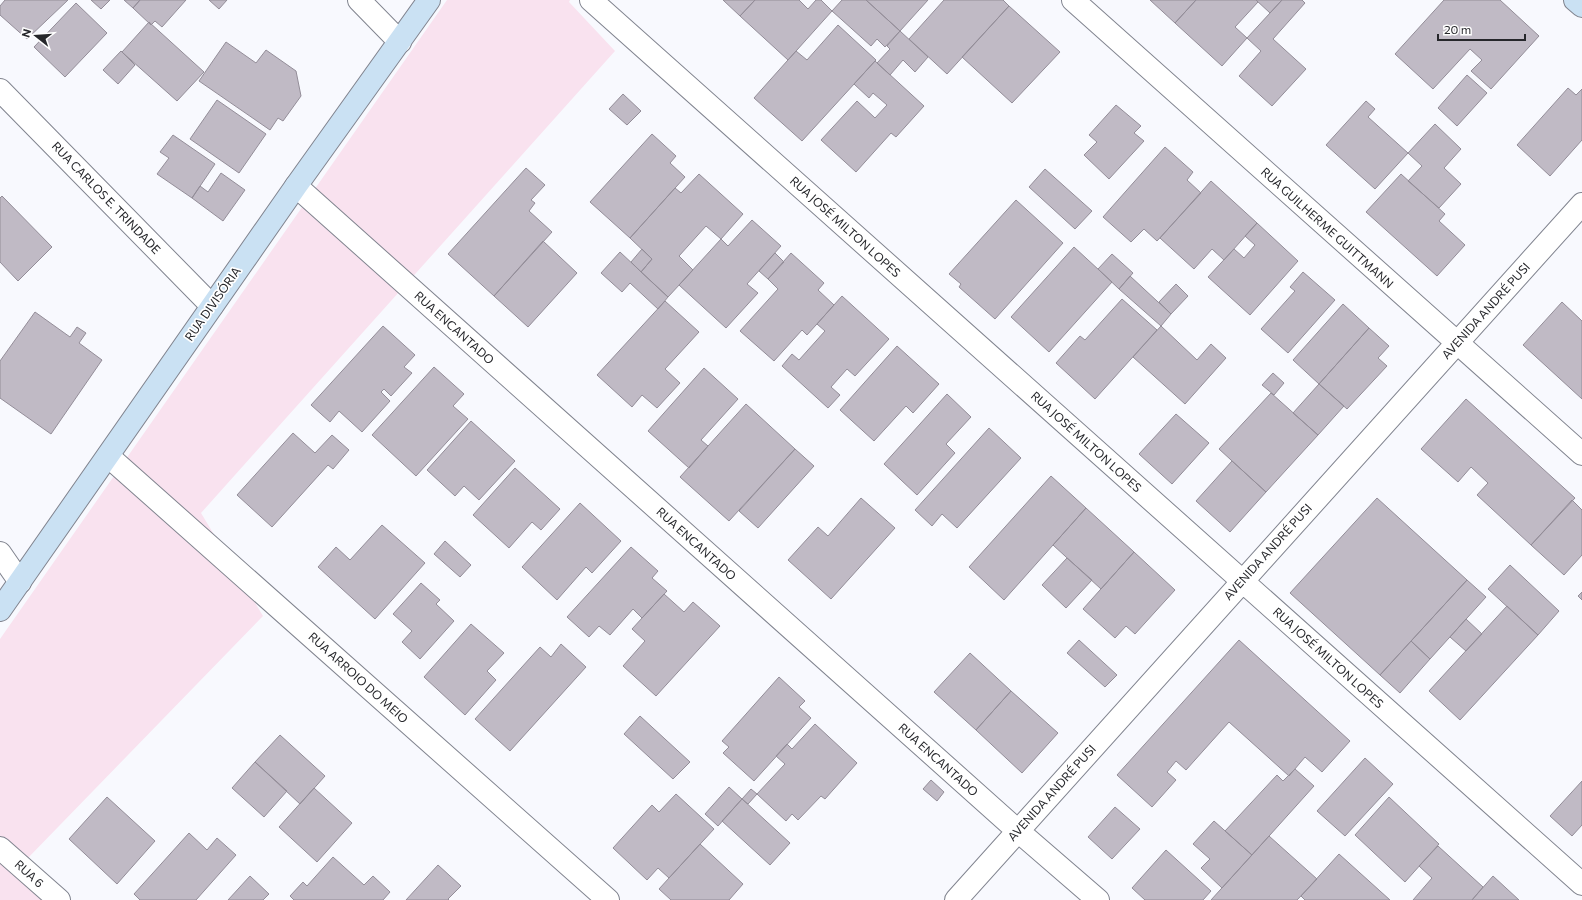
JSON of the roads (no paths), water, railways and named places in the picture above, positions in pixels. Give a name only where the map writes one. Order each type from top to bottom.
[{"type":"street","points":[[359,0],[400,42]]},
{"type":"street","name":"RUA DIVISÓRIA","points":[[0,610],[296,186],[429,0]]},
{"type":"street","name":"RUA JOSÉ MILTON LOPES","points":[[591,0],[1582,884]]},
{"type":"street","name":"RUA GUILHERME GUITTMANN","points":[[1073,0],[1456,344],[1582,454]]},
{"type":"street","points":[[1575,0],[1582,6]]},
{"type":"street","name":"RUA CARLOS E. TRINDADE","points":[[0,90],[212,306]]},
{"type":"street","name":"RUA ENCANTADO","points":[[296,186],[1018,831],[1098,900]]},
{"type":"street","name":"AVENIDA ANDRÉ PUSI","points":[[956,900],[1582,204]]},
{"type":"street","name":"RUA ARROIO DO MEIO","points":[[108,456],[608,900]]},
{"type":"street","points":[[0,553],[20,582]]},
{"type":"street","name":"RUA 6","points":[[0,848],[58,900]]}]
